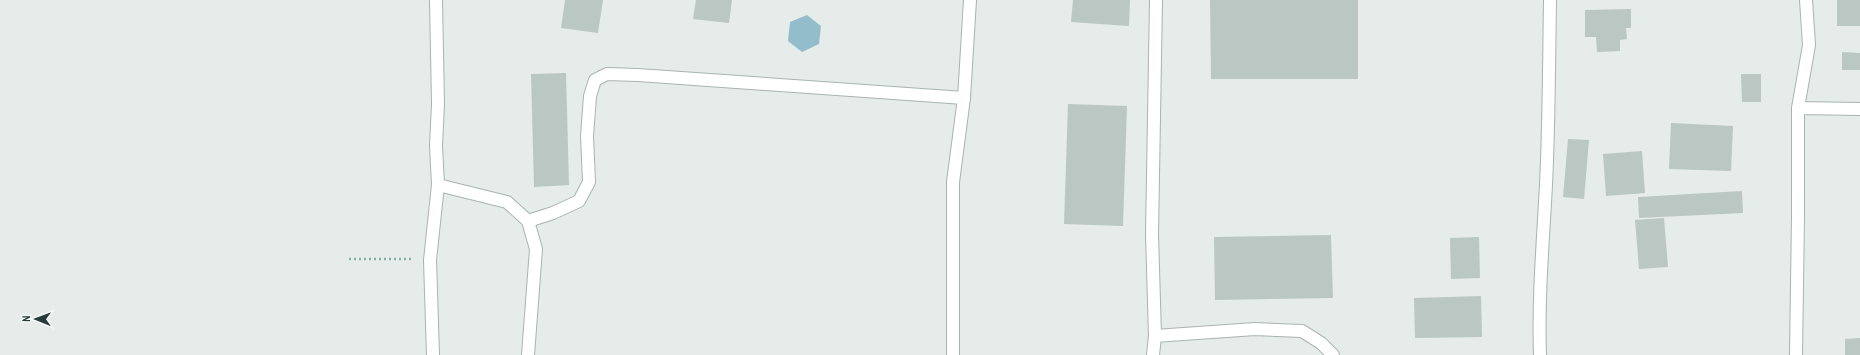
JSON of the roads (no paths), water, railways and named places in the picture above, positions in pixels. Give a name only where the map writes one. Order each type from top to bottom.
[{"type":"street","points":[[433,355],[430,260],[438,185],[436,146],[438,104],[436,0]]},
{"type":"street","points":[[953,355],[953,182],[964,98],[970,0]]},
{"type":"street","points":[[1153,355],[1155,336],[1152,234],[1156,0]]},
{"type":"street","points":[[1540,355],[1541,262],[1548,111],[1550,0]]},
{"type":"street","points":[[1796,355],[1798,108],[1809,45],[1806,0]]},
{"type":"street","points":[[528,221],[554,213],[579,201],[589,182],[586,136],[590,96],[595,80],[607,74],[964,98]]},
{"type":"street","points":[[1798,108],[1860,109]]},
{"type":"street","points":[[438,185],[507,202],[528,221],[536,249],[528,355]]},
{"type":"street","points":[[1155,336],[1255,329],[1302,331],[1321,343],[1333,355]]},
{"type":"water","points":[[807,15],[821,26],[819,44],[802,52],[788,41],[790,22]]}]
